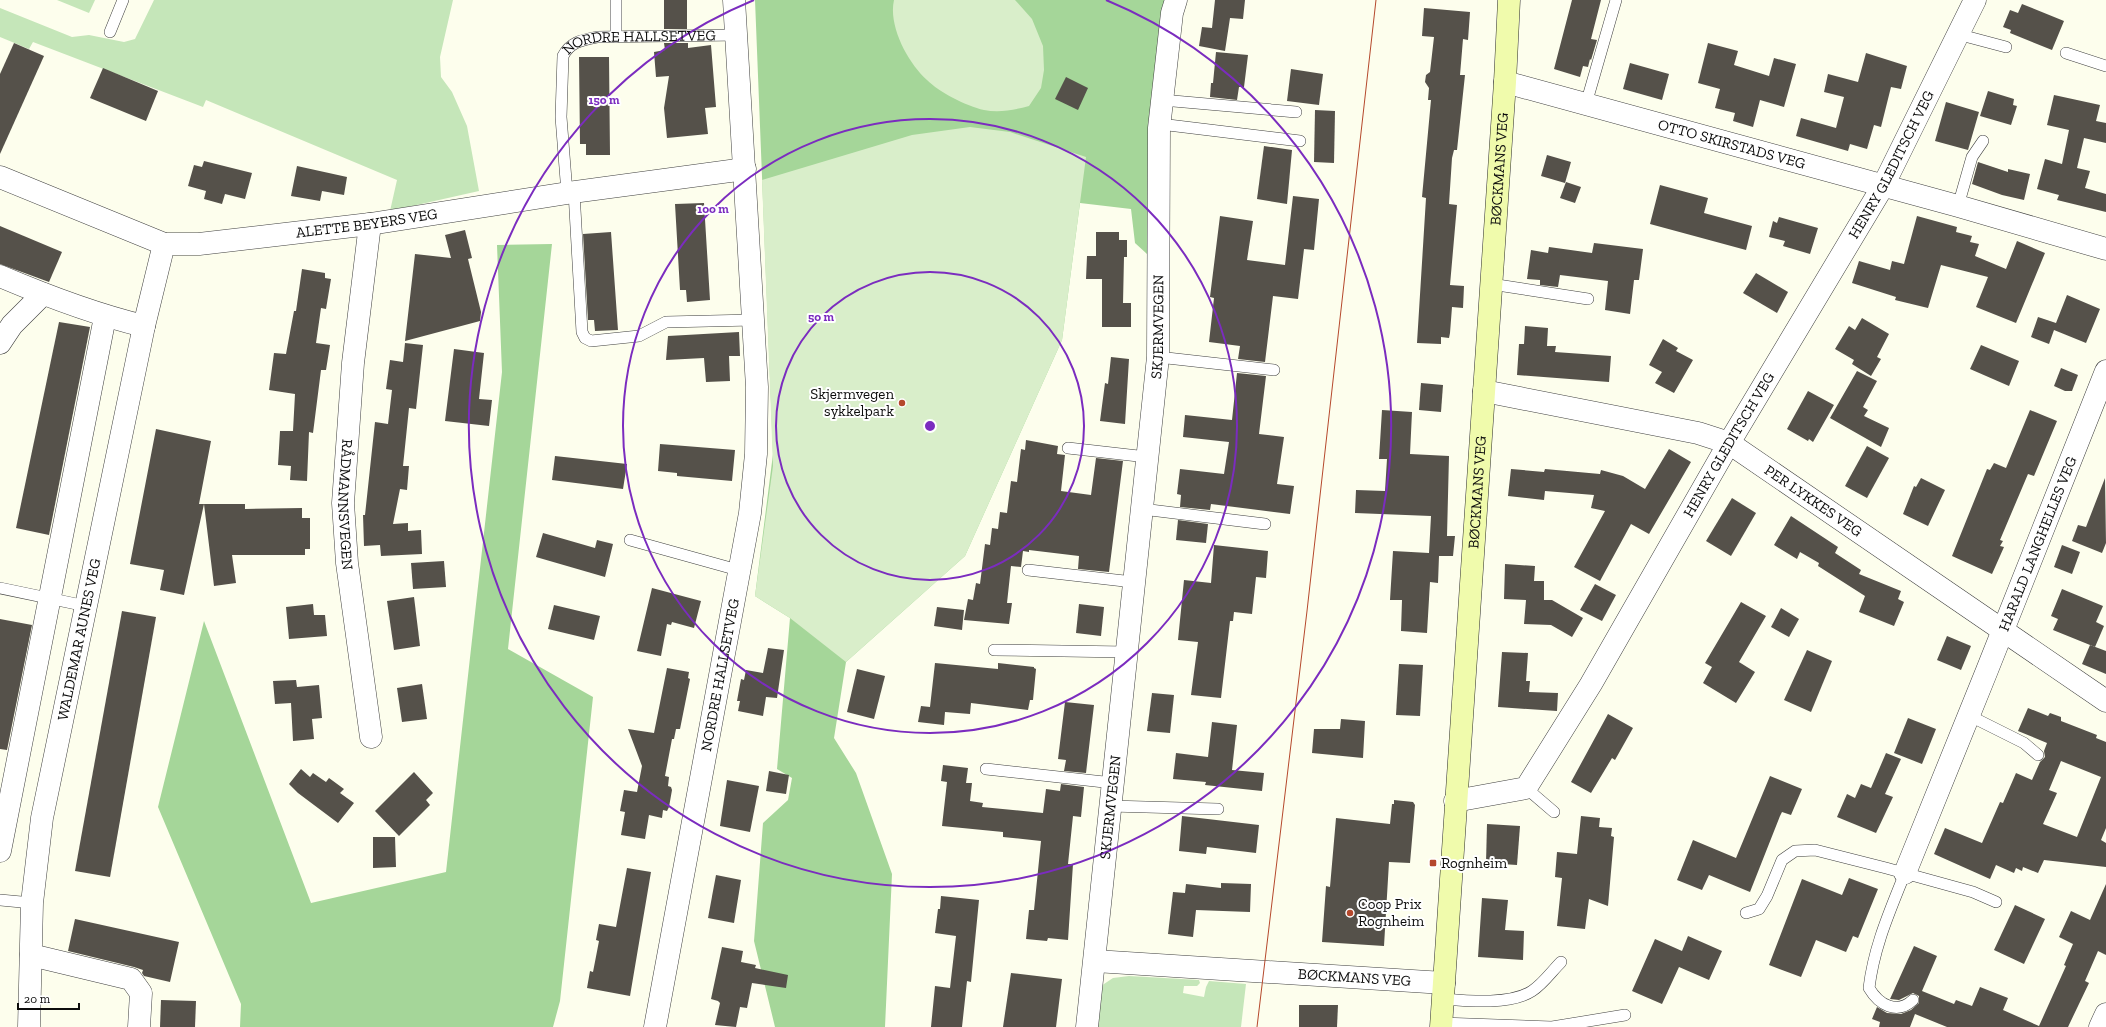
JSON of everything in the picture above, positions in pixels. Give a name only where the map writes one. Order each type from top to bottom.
[{"type":"main road","name":"BØCKMANS VEG","points":[[1441,1025],[1505,82],[1509,0]]},
{"type":"street","name":"NORDRE HALLSETVEG","points":[[655,1027],[738,570],[750,513],[756,454],[757,387],[734,0]]},
{"type":"street","name":"SKJERMVEGEN","points":[[1087,1027],[1158,356],[1157,210],[1160,124],[1172,13],[1176,0]]},
{"type":"street","name":"HENRY GLEDITSCH VEG","points":[[1526,788],[1591,684],[1729,443],[1883,186],[1975,0]]},
{"type":"street","name":"OTTO SKIRSTADS VEG","points":[[1505,82],[1958,206],[2106,249]]},
{"type":"street","name":"ALETTE BEYERS VEG","points":[[0,177],[164,244],[199,244],[370,224],[570,192],[745,170]]},
{"type":"street","name":"RÅDMANNSVEGEN","points":[[370,224],[353,363],[343,503],[346,563],[371,736]]},
{"type":"street","name":"WALDEMAR AUNES VEG","points":[[29,1027],[32,903],[42,818],[144,326],[164,244]]},
{"type":"street","points":[[0,276],[43,294],[106,317],[144,326]]},
{"type":"street","points":[[0,344],[12,325],[43,294]]},
{"type":"street","points":[[0,851],[106,317]]},
{"type":"street","name":"HARALD LANGHELLES VEG","points":[[1905,873],[1968,715],[2004,631],[2106,371]]},
{"type":"street","name":"PER LYKKES VEG","points":[[1484,391],[1497,392],[1698,433],[1729,443],[2106,701]]},
{"type":"street","points":[[1455,801],[1526,788]]},
{"type":"street","points":[[31,955],[131,978],[141,993],[139,1027]]},
{"type":"street","name":"BØCKMANS VEG","points":[[1095,961],[1264,972],[1444,991]]},
{"type":"street","points":[[2100,1027],[2106,1014]]},
{"type":"lane","points":[[110,32],[123,0]]},
{"type":"lane","points":[[616,0],[616,37]]},
{"type":"lane","points":[[1586,104],[1616,0]]},
{"type":"lane","name":"NORDRE HALLSETVEG","points":[[737,34],[616,37],[579,40],[567,48],[563,56],[561,117],[570,192],[582,332],[585,338],[591,341],[639,336],[666,322],[752,320]]},
{"type":"lane","points":[[1957,34],[2006,47]]},
{"type":"lane","points":[[2066,53],[2106,66]]},
{"type":"lane","points":[[1162,100],[1296,112]]},
{"type":"lane","points":[[1160,124],[1300,141]]},
{"type":"lane","points":[[1958,206],[1972,157],[1983,141]]},
{"type":"lane","points":[[1491,284],[1588,299]]},
{"type":"lane","points":[[1158,356],[1274,370]]},
{"type":"lane","points":[[1068,448],[1147,457]]},
{"type":"lane","points":[[1142,509],[1265,524]]},
{"type":"lane","points":[[630,540],[738,570]]},
{"type":"lane","points":[[1028,570],[1133,582]]},
{"type":"lane","points":[[0,588],[86,606]]},
{"type":"lane","points":[[994,650],[1126,652]]},
{"type":"lane","points":[[1968,715],[2024,743],[2038,755]]},
{"type":"lane","points":[[986,769],[1113,783]]},
{"type":"lane","points":[[1526,788],[1554,812]]},
{"type":"lane","points":[[1110,806],[1218,809]]},
{"type":"lane","points":[[1746,913],[1759,909],[1767,896],[1782,860],[1795,851],[1815,850],[1973,892],[1996,902]]},
{"type":"lane","name":"HARALD LANGHELLES VEG","points":[[1905,873],[1878,942],[1872,963],[1869,988],[1881,1001],[1899,1008],[1906,1007],[1913,1000]]},
{"type":"lane","points":[[0,900],[32,903]]},
{"type":"lane","points":[[1444,991],[1498,1001],[1519,997],[1532,991],[1561,962]]},
{"type":"lane","points":[[1441,1025],[1552,1027],[1626,1015]]},
{"type":"green space","points":[[57,0],[95,0],[89,13]]},
{"type":"green space","points":[[154,0],[453,0],[440,57],[441,77],[452,92],[467,126],[479,191],[390,211],[397,180],[206,100],[203,107],[33,42],[29,49],[0,37],[0,8],[72,37],[89,35],[124,42],[135,39]]},
{"type":"green space","points":[[755,0],[1167,0],[1149,202],[1147,254],[1135,243],[1131,209],[1080,203],[1062,340],[965,556],[846,662],[834,738],[856,773],[892,874],[885,1027],[775,1027],[754,941],[763,823],[788,800],[792,778],[777,769],[790,618],[755,596],[773,454]]},
{"type":"green space","points":[[894,0],[1015,0],[1032,19],[1043,46],[1044,70],[1041,88],[1029,106],[1006,111],[984,110],[961,102],[932,85],[913,64],[901,43],[894,21]]},
{"type":"green space","name":"Skjermvegen sykkelpark","points":[[970,127],[1010,132],[1086,157],[1062,340],[965,556],[846,662],[790,618],[755,596],[773,466],[762,180],[912,135]]},
{"type":"green space","points":[[552,244],[508,649],[593,697],[560,1001],[553,1027],[240,1027],[241,1004],[158,807],[204,621],[311,903],[446,872],[502,372],[497,245]]},
{"type":"green space","points":[[1129,976],[1199,980],[1200,983],[1197,986],[1184,986],[1183,993],[1204,997],[1209,981],[1246,984],[1241,1027],[1095,1027],[1101,986],[1113,978]]},
{"type":"building","points":[[664,0],[687,0],[687,29],[664,29]]},
{"type":"building","points":[[1215,0],[1245,0],[1243,19],[1230,18],[1225,51],[1199,46],[1202,27],[1212,28]]},
{"type":"building","points":[[1572,0],[1601,0],[1591,39],[1597,40],[1588,67],[1583,66],[1580,77],[1554,69]]},
{"type":"building","points":[[2022,4],[2064,21],[2052,50],[2010,33],[2011,30],[2003,27],[2010,10],[2018,13]]},
{"type":"building","points":[[1424,8],[1470,12],[1468,40],[1463,39],[1460,75],[1465,75],[1457,150],[1454,150],[1452,158],[1449,204],[1457,205],[1450,285],[1464,286],[1463,308],[1452,307],[1449,338],[1441,337],[1441,344],[1417,343],[1426,198],[1422,197],[1431,100],[1428,100],[1429,88],[1425,82],[1426,75],[1430,72],[1434,37],[1422,36]]},
{"type":"building","points":[[14,43],[44,56],[0,154],[0,74]]},
{"type":"building","points":[[664,43],[688,43],[688,48],[711,45],[716,107],[705,108],[708,134],[667,138],[664,108],[669,76],[656,77],[654,52],[665,50]]},
{"type":"building","points":[[1708,43],[1738,51],[1734,65],[1769,76],[1774,58],[1796,64],[1784,107],[1760,100],[1753,127],[1733,121],[1735,113],[1715,108],[1720,89],[1698,83]]},
{"type":"building","points":[[1216,52],[1248,55],[1244,87],[1239,87],[1237,100],[1210,97]]},
{"type":"building","points":[[1866,53],[1907,66],[1901,89],[1891,87],[1881,127],[1874,125],[1867,149],[1850,144],[1848,151],[1796,136],[1801,118],[1836,128],[1844,97],[1824,92],[1828,74],[1858,82]]},
{"type":"building","points":[[579,57],[609,57],[610,155],[586,155],[586,144],[580,144]]},
{"type":"building","points":[[1630,63],[1669,74],[1662,100],[1623,89]]},
{"type":"building","points":[[103,68],[158,91],[146,121],[90,98]]},
{"type":"building","points":[[1291,69],[1323,74],[1319,105],[1287,101]]},
{"type":"building","points":[[1066,77],[1088,88],[1078,110],[1055,99]]},
{"type":"building","points":[[1988,91],[2014,99],[2013,105],[2017,106],[2011,125],[1980,116]]},
{"type":"building","points":[[2054,95],[2100,105],[2096,121],[2106,123],[2106,143],[2084,138],[2077,168],[2090,171],[2085,188],[2106,194],[2106,212],[2057,200],[2059,195],[2037,189],[2045,159],[2062,164],[2069,130],[2047,125]]},
{"type":"building","points":[[1946,102],[1979,112],[1968,150],[1935,141]]},
{"type":"building","points":[[1315,110],[1335,111],[1334,163],[1314,162]]},
{"type":"building","points":[[1264,146],[1292,150],[1287,204],[1257,199]]},
{"type":"building","points":[[1547,155],[1571,162],[1565,183],[1541,176]]},
{"type":"building","points":[[204,161],[252,173],[245,199],[225,194],[222,204],[204,199],[206,191],[188,186],[194,165],[202,167]]},
{"type":"building","points":[[1978,162],[2008,172],[2008,169],[2030,174],[2024,200],[2002,195],[1972,184]]},
{"type":"building","points":[[297,166],[347,177],[344,195],[322,191],[320,201],[291,196]]},
{"type":"building","points":[[1566,182],[1581,187],[1575,203],[1560,198]]},
{"type":"building","points":[[1660,185],[1708,198],[1704,213],[1752,226],[1746,250],[1650,224]]},
{"type":"building","points":[[1293,196],[1319,199],[1314,250],[1304,249],[1298,299],[1273,296],[1265,362],[1238,359],[1240,346],[1209,342],[1214,298],[1210,297],[1220,216],[1253,221],[1247,260],[1285,265]]},
{"type":"building","points":[[704,203],[710,300],[687,302],[686,290],[680,290],[675,204]]},
{"type":"building","points":[[1917,216],[1957,227],[1956,232],[1972,236],[1970,242],[1979,244],[1975,256],[2006,269],[2017,241],[2045,253],[2016,323],[1976,307],[1988,277],[1941,265],[1928,308],[1895,300],[1896,297],[1852,283],[1859,261],[1890,270],[1892,261],[1904,264]]},
{"type":"building","points":[[1779,217],[1818,228],[1810,254],[1783,246],[1785,241],[1769,237],[1773,221],[1777,223]]},
{"type":"building","points":[[0,226],[62,252],[49,282],[0,264]]},
{"type":"building","points":[[465,230],[472,258],[468,259],[481,312],[480,321],[405,341],[415,254],[451,258],[445,235]]},
{"type":"building","points":[[611,232],[618,330],[595,331],[594,320],[588,320],[583,234]]},
{"type":"building","points":[[1096,232],[1119,232],[1119,240],[1127,240],[1127,257],[1124,257],[1123,303],[1131,303],[1131,327],[1102,327],[1102,279],[1086,279],[1087,256],[1096,256]]},
{"type":"building","points":[[1594,243],[1643,249],[1639,280],[1634,280],[1630,314],[1605,310],[1608,281],[1560,275],[1558,287],[1540,285],[1540,280],[1527,279],[1531,250],[1548,253],[1549,247],[1592,253]]},
{"type":"building","points":[[302,269],[325,273],[325,278],[331,279],[326,309],[321,308],[316,343],[330,345],[326,370],[321,370],[313,433],[309,432],[307,481],[290,480],[291,466],[278,465],[280,431],[293,431],[295,394],[269,390],[274,353],[286,354],[294,311],[296,311]]},
{"type":"building","points":[[1756,273],[1788,292],[1777,313],[1743,293]]},
{"type":"building","points":[[2067,295],[2100,309],[2086,343],[2054,330],[2049,344],[2031,337],[2038,317],[2056,323]]},
{"type":"building","points":[[1862,318],[1889,334],[1877,357],[1881,359],[1871,376],[1852,364],[1854,360],[1835,349],[1849,326],[1855,330]]},
{"type":"building","points":[[59,322],[90,327],[49,535],[16,528]]},
{"type":"building","points":[[1525,326],[1548,328],[1547,346],[1556,346],[1555,352],[1611,356],[1609,382],[1517,375],[1519,344],[1524,344]]},
{"type":"building","points":[[739,332],[740,356],[729,356],[730,381],[706,382],[704,358],[666,360],[668,336]]},
{"type":"building","points":[[1663,339],[1678,348],[1676,351],[1693,360],[1674,393],[1655,383],[1662,372],[1649,365]]},
{"type":"building","points":[[405,343],[423,345],[416,409],[409,408],[403,466],[409,466],[407,490],[400,489],[393,524],[408,523],[408,531],[421,530],[422,554],[381,556],[380,545],[364,546],[363,515],[365,515],[375,422],[388,424],[392,390],[386,389],[390,360],[403,362]]},
{"type":"building","points":[[1981,345],[2019,361],[2009,386],[1970,369]]},
{"type":"building","points":[[454,349],[484,353],[479,399],[492,400],[489,426],[445,421]]},
{"type":"building","points":[[1111,357],[1129,359],[1125,424],[1100,421],[1105,383],[1108,384]]},
{"type":"building","points":[[2061,368],[2078,375],[2072,391],[2065,391],[2054,386]]},
{"type":"building","points":[[1857,371],[1877,381],[1863,407],[1868,410],[1864,416],[1889,428],[1881,447],[1830,418]]},
{"type":"building","points":[[1237,373],[1266,376],[1259,434],[1284,437],[1277,484],[1294,486],[1290,514],[1211,504],[1210,510],[1180,507],[1181,495],[1177,494],[1180,469],[1224,474],[1229,442],[1183,437],[1185,415],[1232,420]]},
{"type":"building","points":[[1421,383],[1443,385],[1441,412],[1419,410]]},
{"type":"building","points":[[1808,391],[1834,405],[1813,442],[1809,439],[1808,441],[1787,429]]},
{"type":"building","points":[[1382,410],[1412,412],[1410,454],[1449,456],[1447,536],[1455,536],[1453,556],[1439,556],[1438,583],[1430,582],[1427,633],[1401,631],[1402,600],[1390,600],[1393,551],[1429,553],[1431,516],[1355,513],[1356,490],[1385,491],[1387,459],[1379,459]]},
{"type":"building","points":[[2030,410],[2057,421],[2034,476],[2028,474],[2000,540],[2003,541],[2000,546],[2004,547],[1992,574],[1952,556],[1987,469],[1990,470],[1994,463],[2006,468]]},
{"type":"building","points":[[156,429],[211,441],[199,504],[204,504],[184,595],[160,590],[164,570],[130,564]]},
{"type":"building","points":[[1026,440],[1058,446],[1057,454],[1065,455],[1061,491],[1091,495],[1096,458],[1123,461],[1109,572],[1078,569],[1079,556],[1029,550],[1029,552],[1023,551],[1021,567],[1011,566],[1007,603],[1012,603],[1009,624],[964,620],[968,599],[973,600],[976,583],[980,584],[985,544],[990,545],[992,528],[998,529],[1000,512],[1007,513],[1011,481],[1017,482],[1021,449],[1025,450]]},
{"type":"building","points":[[660,444],[735,450],[732,481],[677,476],[677,473],[658,471]]},
{"type":"building","points":[[1867,446],[1889,458],[1867,498],[1845,486]]},
{"type":"building","points":[[1669,449],[1691,462],[1649,534],[1631,524],[1600,581],[1574,567],[1605,511],[1591,508],[1594,495],[1545,491],[1544,500],[1508,496],[1511,469],[1544,472],[1545,469],[1600,474],[1601,470],[1623,476],[1645,489]]},
{"type":"building","points":[[555,456],[627,464],[623,489],[552,480]]},
{"type":"building","points":[[1921,478],[1945,490],[1928,526],[1903,514],[1914,486],[1916,487]]},
{"type":"building","points":[[2105,478],[2106,543],[2102,553],[2072,541],[2078,525],[2086,527]]},
{"type":"building","points":[[1732,498],[1756,513],[1731,556],[1706,541]]},
{"type":"building","points":[[204,504],[245,504],[245,509],[302,508],[302,518],[310,518],[310,549],[305,549],[305,555],[232,555],[236,583],[214,586]]},
{"type":"building","points":[[1791,516],[1838,547],[1835,553],[1861,570],[1859,574],[1901,591],[1898,599],[1904,602],[1894,626],[1859,612],[1865,596],[1818,566],[1819,563],[1800,552],[1797,559],[1774,545]]},
{"type":"building","points":[[1178,520],[1208,524],[1206,543],[1176,540]]},
{"type":"building","points":[[543,533],[595,548],[597,540],[613,544],[605,577],[536,557]]},
{"type":"building","points":[[1214,545],[1268,551],[1266,578],[1256,577],[1252,614],[1234,612],[1233,621],[1230,621],[1221,698],[1191,695],[1198,642],[1178,640],[1184,580],[1211,583]]},
{"type":"building","points":[[2062,545],[2080,552],[2072,574],[2054,567]]},
{"type":"building","points":[[444,561],[446,587],[413,589],[411,563]]},
{"type":"building","points":[[1505,564],[1535,566],[1534,581],[1544,581],[1544,600],[1552,600],[1583,618],[1572,637],[1551,625],[1524,624],[1526,600],[1504,599]]},
{"type":"building","points":[[1595,584],[1616,595],[1602,621],[1580,610]]},
{"type":"building","points":[[652,588],[701,601],[694,628],[672,622],[671,625],[667,624],[661,656],[637,651]]},
{"type":"building","points":[[2062,589],[2103,606],[2096,622],[2104,626],[2095,647],[2053,630],[2058,619],[2051,616]]},
{"type":"building","points":[[414,597],[420,646],[394,650],[387,601]]},
{"type":"building","points":[[1741,602],[1766,616],[1739,662],[1755,672],[1736,703],[1703,683],[1712,667],[1705,663]]},
{"type":"building","points":[[313,604],[314,615],[325,615],[327,636],[289,639],[286,607]]},
{"type":"building","points":[[1079,604],[1104,607],[1101,636],[1076,633]]},
{"type":"building","points":[[554,605],[600,616],[594,640],[548,629]]},
{"type":"building","points":[[937,607],[964,610],[962,630],[934,626]]},
{"type":"building","points":[[1781,608],[1799,619],[1789,637],[1771,627]]},
{"type":"building","points":[[122,611],[156,617],[110,877],[75,871]]},
{"type":"building","points":[[0,619],[32,625],[7,750],[0,749]]},
{"type":"building","points":[[1947,636],[1971,646],[1961,670],[1937,660]]},
{"type":"building","points":[[2090,645],[2106,651],[2106,674],[2082,664]]},
{"type":"building","points":[[768,648],[784,650],[777,698],[766,697],[763,716],[738,711],[740,701],[737,701],[741,679],[744,680],[746,670],[763,673]]},
{"type":"building","points":[[1807,650],[1832,661],[1811,712],[1784,700]]},
{"type":"building","points":[[1502,652],[1528,653],[1526,681],[1530,681],[1529,692],[1558,693],[1557,711],[1498,707]]},
{"type":"building","points":[[935,663],[998,669],[998,663],[1034,667],[1036,669],[1033,700],[1030,700],[1028,710],[971,703],[970,714],[945,712],[944,725],[918,722],[921,706],[930,707]]},
{"type":"building","points":[[1399,664],[1423,665],[1420,716],[1396,715]]},
{"type":"building","points":[[667,668],[689,672],[688,678],[690,679],[680,729],[676,729],[674,739],[672,739],[665,776],[669,777],[668,786],[671,787],[672,790],[669,807],[667,811],[663,810],[662,818],[649,815],[645,839],[621,835],[625,812],[620,811],[624,790],[637,792],[642,766],[628,729],[654,733]]},
{"type":"building","points":[[857,669],[885,676],[874,719],[847,712]]},
{"type":"building","points":[[296,680],[297,687],[319,685],[322,718],[312,719],[314,739],[293,741],[291,703],[275,704],[273,681]]},
{"type":"building","points":[[422,684],[427,719],[402,722],[397,688]]},
{"type":"building","points":[[1152,693],[1174,695],[1170,733],[1147,731]]},
{"type":"building","points":[[1065,702],[1094,705],[1086,773],[1064,771],[1066,760],[1058,759]]},
{"type":"building","points":[[2028,708],[2048,716],[2050,713],[2061,717],[2061,721],[2097,735],[2096,738],[2106,742],[2106,828],[2101,840],[2106,843],[2106,867],[2044,860],[2038,873],[2023,867],[2022,871],[2016,868],[2014,873],[1996,865],[1990,879],[1934,854],[1945,828],[1982,843],[2000,802],[2003,803],[2016,773],[2032,780],[2040,762],[2045,757],[2044,751],[2047,743],[2018,731]],"holes":[[[2061,761],[2101,777],[2077,837],[2043,824],[2057,793],[2049,790]]]},
{"type":"building","points":[[1608,714],[1633,728],[1615,760],[1612,758],[1591,793],[1571,782]]},
{"type":"building","points":[[1908,718],[1936,729],[1922,764],[1894,753]]},
{"type":"building","points":[[1341,719],[1365,721],[1363,758],[1312,753],[1314,729],[1340,729]]},
{"type":"building","points":[[1212,722],[1237,725],[1232,770],[1264,773],[1262,791],[1205,785],[1206,782],[1173,779],[1176,753],[1208,757]]},
{"type":"building","points":[[1886,753],[1901,759],[1885,794],[1893,797],[1876,833],[1837,817],[1847,794],[1855,798],[1861,784],[1871,788]]},
{"type":"building","points":[[943,765],[968,768],[966,783],[972,783],[970,801],[983,803],[982,807],[1043,813],[1046,789],[1060,791],[1061,784],[1084,787],[1081,817],[1073,816],[1068,864],[1073,864],[1068,940],[1048,938],[1047,941],[1026,939],[1029,910],[1034,910],[1041,841],[1003,837],[1003,832],[942,826],[947,782],[941,781]]},
{"type":"building","points":[[301,769],[310,777],[313,773],[326,782],[329,778],[344,789],[340,793],[354,803],[338,823],[298,793],[289,784]]},
{"type":"building","points":[[769,771],[789,775],[786,794],[766,791]]},
{"type":"building","points":[[414,772],[433,793],[426,800],[430,805],[399,836],[375,811]]},
{"type":"building","points":[[1770,776],[1802,789],[1791,815],[1782,812],[1750,892],[1709,875],[1702,890],[1677,880],[1693,840],[1736,858]]},
{"type":"building","points":[[727,780],[759,786],[750,832],[720,826]]},
{"type":"building","points":[[1394,800],[1413,802],[1415,805],[1410,863],[1389,862],[1384,946],[1322,942],[1326,886],[1330,887],[1336,818],[1390,824],[1392,804],[1394,804]]},
{"type":"building","points":[[1182,816],[1259,825],[1256,853],[1207,847],[1206,854],[1179,851]]},
{"type":"building","points":[[1581,816],[1600,818],[1599,827],[1612,828],[1611,836],[1614,837],[1608,906],[1589,899],[1585,929],[1557,926],[1562,878],[1555,877],[1557,852],[1577,854]]},
{"type":"building","points":[[1487,824],[1520,826],[1517,865],[1486,863]]},
{"type":"building","points":[[373,837],[395,837],[396,867],[373,868]]},
{"type":"building","points":[[627,868],[651,872],[630,996],[587,988],[590,971],[593,972],[599,941],[596,940],[599,924],[616,927]]},
{"type":"building","points":[[716,875],[741,880],[734,923],[708,918]]},
{"type":"building","points":[[1849,878],[1878,889],[1858,938],[1853,936],[1846,952],[1816,940],[1801,977],[1769,965],[1802,879],[1842,895]]},
{"type":"building","points":[[1221,883],[1251,884],[1250,912],[1196,910],[1193,937],[1168,934],[1173,892],[1185,893],[1186,884],[1221,888]]},
{"type":"building","points":[[2106,884],[2106,955],[2098,951],[2085,981],[2089,983],[2068,1027],[1947,1027],[1915,1014],[1910,1027],[1879,1027],[1880,1022],[1872,1019],[1877,1007],[1887,1013],[1901,1014],[1911,1010],[1919,1003],[1919,996],[1913,993],[1899,1000],[1890,999],[1914,946],[1937,956],[1922,991],[1954,1004],[1956,1000],[1972,1006],[1980,987],[2008,998],[2003,1010],[2039,1026],[2066,966],[2064,965],[2073,944],[2059,937],[2071,911],[2090,920]]},
{"type":"building","points":[[941,896],[979,900],[971,982],[967,981],[962,1027],[931,1027],[935,986],[950,988],[956,936],[935,933]]},
{"type":"building","points":[[1482,898],[1508,900],[1505,930],[1524,931],[1523,960],[1478,957]]},
{"type":"building","points":[[2015,905],[2045,919],[2024,964],[1994,950]]},
{"type":"building","points":[[75,919],[179,942],[170,982],[144,976],[142,973],[143,970],[134,967],[68,951]]},
{"type":"building","points":[[1688,936],[1722,951],[1709,980],[1679,967],[1662,1004],[1632,991],[1655,939],[1682,951]]},
{"type":"building","points":[[722,947],[743,951],[741,962],[756,965],[755,968],[788,975],[786,988],[752,983],[747,1008],[740,1007],[736,1027],[715,1025],[720,1003],[711,999]]},
{"type":"building","points":[[1011,973],[1062,979],[1056,1027],[1003,1027]]},
{"type":"building","points":[[161,1000],[196,1001],[195,1027],[160,1027]]},
{"type":"building","points":[[1299,1005],[1338,1005],[1337,1027],[1299,1027]]},
{"type":"tram line","points":[[1257,1027],[1307,611],[1376,0]]},
{"type":"place","name":"Skjermvegen sykkelpark","points":[[902,403]]},
{"type":"place","name":"Rognheim","points":[[1433,863]]},
{"type":"place","name":"Coop Prix Rognheim","points":[[1350,913]]}]
